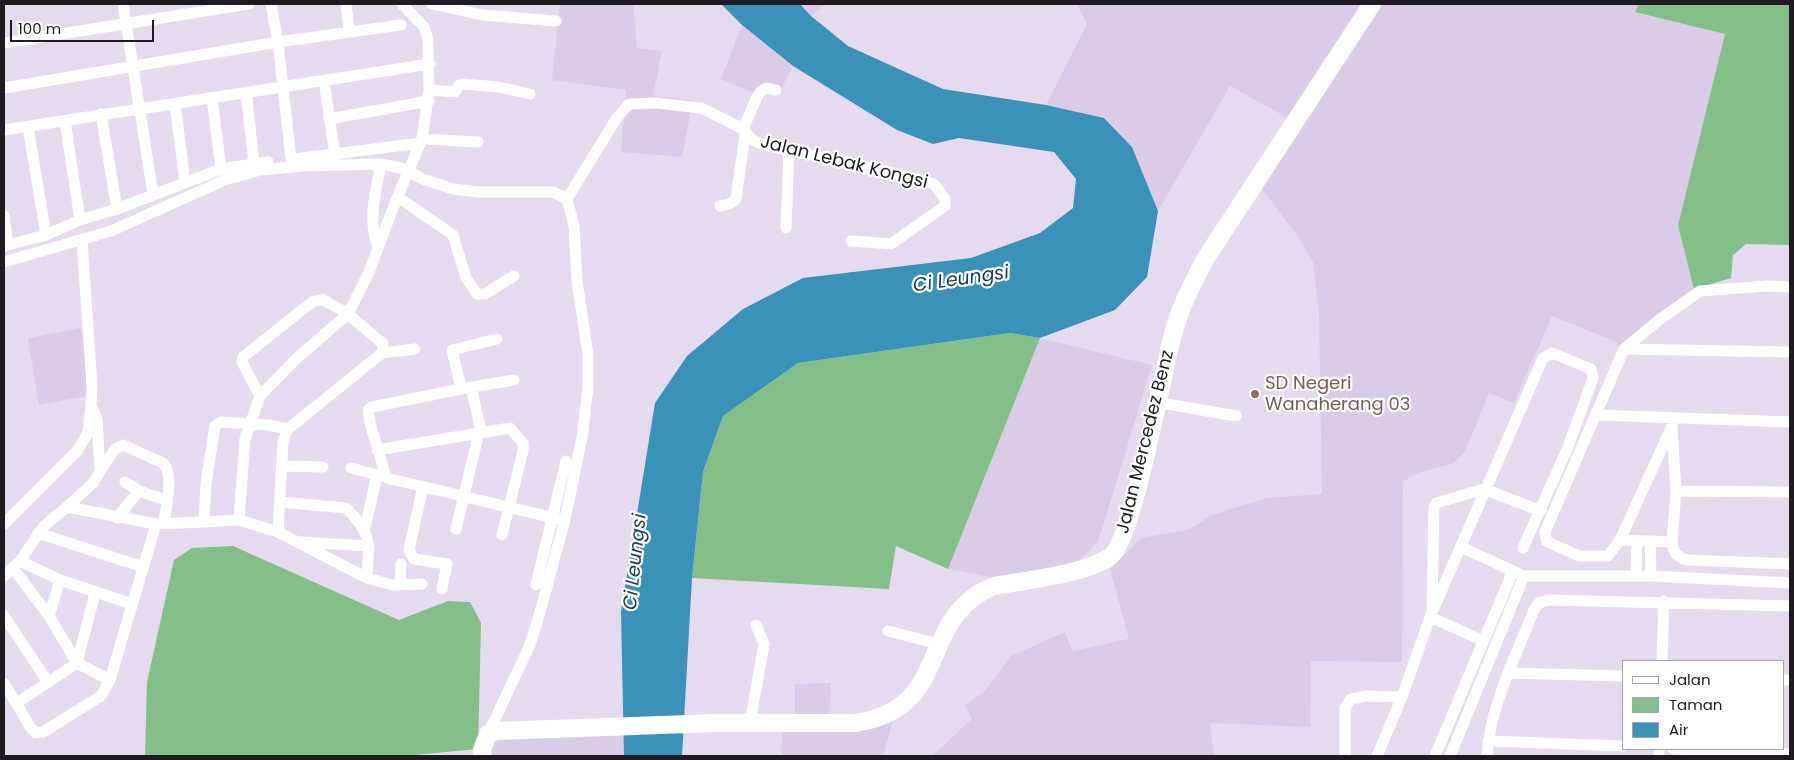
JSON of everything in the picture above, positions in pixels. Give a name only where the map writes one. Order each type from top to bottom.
[{"type":"main road","name":"Jalan Mercedez Benz","points":[[488,734],[497,731],[716,723],[855,723],[874,720],[891,714],[912,698],[919,688],[955,614],[967,601],[980,592],[994,586],[1090,567],[1113,554],[1120,544],[1136,496],[1156,402],[1179,315],[1204,261],[1372,4]]},
{"type":"main road","points":[[483,756],[482,750],[488,734]]},
{"type":"street","points":[[123,4],[153,194]]},
{"type":"street","points":[[4,43],[249,4]]},
{"type":"street","points":[[271,4],[284,87],[291,159]]},
{"type":"street","points":[[346,4],[349,31]]},
{"type":"street","points":[[239,520],[245,438],[260,396],[296,359],[348,314],[369,272],[422,141],[429,96],[430,64],[428,39],[424,27],[402,4]]},
{"type":"street","points":[[432,4],[482,15],[556,21]]},
{"type":"street","points":[[4,88],[278,42],[401,25]]},
{"type":"street","points":[[4,130],[430,64]]},
{"type":"street","points":[[324,81],[335,156]]},
{"type":"street","points":[[329,120],[429,96],[455,92],[459,85],[463,84],[499,87],[530,94]]},
{"type":"street","points":[[720,206],[729,204],[736,199],[744,132],[758,94],[767,88],[776,90]]},
{"type":"street","points":[[246,92],[254,163]]},
{"type":"street","points":[[212,98],[221,169]]},
{"type":"street","name":"Jalan Lebak Kongsi","points":[[566,199],[625,107],[633,102],[701,108],[744,132],[750,139],[761,144],[934,184],[945,200],[945,206],[891,244],[852,241]]},
{"type":"street","points":[[175,104],[185,182]]},
{"type":"street","points":[[101,114],[117,209]]},
{"type":"street","points":[[65,121],[80,220]]},
{"type":"street","points":[[28,127],[46,235]]},
{"type":"street","points":[[4,216],[6,246],[46,235],[80,220],[117,209],[221,169],[254,163],[335,156],[422,141],[478,142]]},
{"type":"street","points":[[786,228],[789,151]]},
{"type":"street","points":[[378,246],[373,230],[373,216],[381,164]]},
{"type":"street","points":[[4,262],[82,241],[132,223],[178,200],[239,175],[260,170],[302,166],[381,164],[410,171],[423,179],[453,189],[480,192],[554,192],[566,199],[574,226],[577,281],[588,354],[588,381],[582,437],[565,520],[529,647],[488,734]]},
{"type":"street","points":[[398,197],[453,235],[466,278],[477,294],[485,294],[514,276]]},
{"type":"street","points":[[4,524],[78,450],[88,432],[92,386],[82,241]]},
{"type":"street","points":[[1673,422],[1620,540],[1612,551],[1604,557],[1579,556],[1546,541],[1545,537],[1624,349],[1700,291],[1767,286],[1790,287]]},
{"type":"street","points":[[260,396],[242,362],[243,357],[312,302],[322,300],[348,314],[383,344],[382,353]]},
{"type":"street","points":[[456,528],[480,426],[452,350],[497,339]]},
{"type":"street","points":[[278,532],[283,441],[288,429],[382,353],[415,349]]},
{"type":"street","points":[[1624,349],[1790,352]]},
{"type":"street","points":[[1377,756],[1402,697],[1431,615],[1484,488],[1543,358],[1552,354],[1591,369],[1593,378],[1568,447],[1541,512],[1523,548]]},
{"type":"street","points":[[366,524],[382,476],[378,450],[368,415],[372,407],[514,380]]},
{"type":"street","points":[[1156,402],[1236,416]]},
{"type":"street","points":[[91,405],[97,420],[100,471]]},
{"type":"street","points":[[1597,415],[1673,422],[1790,422]]},
{"type":"street","points":[[204,522],[213,430],[221,422],[250,426],[269,425],[288,429]]},
{"type":"street","points":[[1673,422],[1676,491],[1673,550],[1678,556],[1687,560],[1790,564]]},
{"type":"street","points":[[378,450],[510,428],[523,443],[523,451],[502,536]]},
{"type":"street","points":[[4,576],[17,564],[38,533],[94,482],[116,447],[126,445],[166,466],[168,483],[160,524],[143,567],[110,680],[101,696],[39,733],[31,728],[4,683]]},
{"type":"street","points":[[536,585],[566,461]]},
{"type":"street","points":[[283,466],[323,467]]},
{"type":"street","points":[[351,468],[565,520]]},
{"type":"street","points":[[125,482],[139,491],[166,500]]},
{"type":"street","points":[[423,486],[409,550],[414,559],[447,564],[442,589]]},
{"type":"street","points":[[1431,615],[1434,505],[1484,488],[1541,512]]},
{"type":"street","points":[[117,518],[139,491]]},
{"type":"street","points":[[1676,491],[1790,492]]},
{"type":"street","points":[[281,502],[343,506],[363,527],[369,540],[367,578]]},
{"type":"street","points":[[67,507],[117,518],[160,524],[239,520],[278,532],[367,578],[400,585],[422,584]]},
{"type":"street","points":[[38,533],[143,567]]},
{"type":"street","points":[[1620,540],[1672,542]]},
{"type":"street","points":[[1636,576],[1637,540]]},
{"type":"street","points":[[1650,541],[1651,576]]},
{"type":"street","points":[[300,542],[369,546]]},
{"type":"street","points":[[1461,547],[1524,576],[1651,576],[1790,583]]},
{"type":"street","points":[[17,564],[95,593],[132,604]]},
{"type":"street","points":[[17,564],[76,663],[110,680]]},
{"type":"street","points":[[400,585],[401,564]]},
{"type":"street","points":[[1436,756],[1513,570]]},
{"type":"street","points":[[1450,756],[1524,576]]},
{"type":"street","points":[[49,616],[60,580]]},
{"type":"street","points":[[17,703],[76,663],[95,593]]},
{"type":"street","points":[[1487,756],[1488,741],[1496,708],[1534,610],[1541,602],[1548,600],[1664,601],[1790,606]]},
{"type":"street","points":[[1662,660],[1664,601]]},
{"type":"street","points":[[1431,615],[1484,641]]},
{"type":"street","points":[[4,616],[48,682]]},
{"type":"street","points":[[750,723],[764,644],[756,624]]},
{"type":"street","points":[[888,631],[939,644]]},
{"type":"street","points":[[1509,673],[1622,676]]},
{"type":"street","points":[[1345,756],[1345,708],[1351,699],[1366,696],[1402,697]]},
{"type":"street","points":[[1488,741],[1622,746]]},
{"type":"street","points":[[1696,750],[1790,754]]},
{"type":"shaded area","points":[[560,4],[633,4],[637,48],[662,51],[653,96],[693,100],[682,157],[621,152],[626,90],[552,80]]},
{"type":"shaded area","points":[[800,4],[826,4],[811,16]]},
{"type":"shaded area","points":[[1077,4],[1639,4],[1636,12],[1725,34],[1678,225],[1694,289],[1620,350],[1616,342],[1552,316],[1514,403],[1489,393],[1465,452],[1452,464],[1420,472],[1403,481],[1402,662],[1311,661],[1310,727],[1210,723],[1214,756],[932,756],[972,719],[965,705],[985,691],[1011,656],[1065,632],[1072,651],[1129,639],[1110,569],[1141,538],[1188,530],[1212,515],[1266,498],[1322,494],[1319,312],[1313,262],[1299,238],[1253,177],[1288,118],[1230,86],[1158,211],[1132,147],[1104,118],[1046,105],[1087,24]]},
{"type":"shaded area","points":[[742,25],[793,66],[781,89],[769,86],[764,97],[721,79]]},
{"type":"shaded area","points":[[81,328],[92,395],[39,405],[28,338]]},
{"type":"shaded area","points":[[1040,338],[1152,365],[1098,542],[1075,565],[996,578],[948,569]]},
{"type":"shaded area","points":[[831,683],[829,719],[897,707],[883,756],[781,756],[784,719],[795,719],[795,684]]},
{"type":"shaded area","points":[[625,727],[626,756],[478,756],[478,749],[506,731]]},
{"type":"green space","points":[[1639,4],[1790,4],[1790,245],[1746,244],[1733,255],[1731,278],[1694,289],[1678,225],[1725,34],[1635,12]]},
{"type":"green space","points":[[1010,333],[1040,338],[948,569],[896,546],[889,589],[692,578],[703,472],[723,416],[798,363]]},
{"type":"green space","points":[[233,546],[399,620],[448,601],[470,602],[481,623],[478,749],[404,756],[145,756],[147,682],[174,560],[192,548]]},
{"type":"water","name":"Ci Leungsi","points":[[721,4],[800,4],[811,16],[848,46],[943,89],[1046,105],[1104,118],[1132,147],[1158,211],[1147,277],[1115,310],[1040,338],[1010,333],[798,363],[723,416],[703,472],[692,578],[682,756],[624,756],[621,612],[655,403],[687,356],[743,309],[803,278],[971,258],[1040,233],[1073,208],[1076,179],[1054,152],[959,138],[933,144],[897,130],[793,66],[742,25]]},
{"type":"place","name":"SD Negeri Wanaherang 03","points":[[1255,394]]}]
